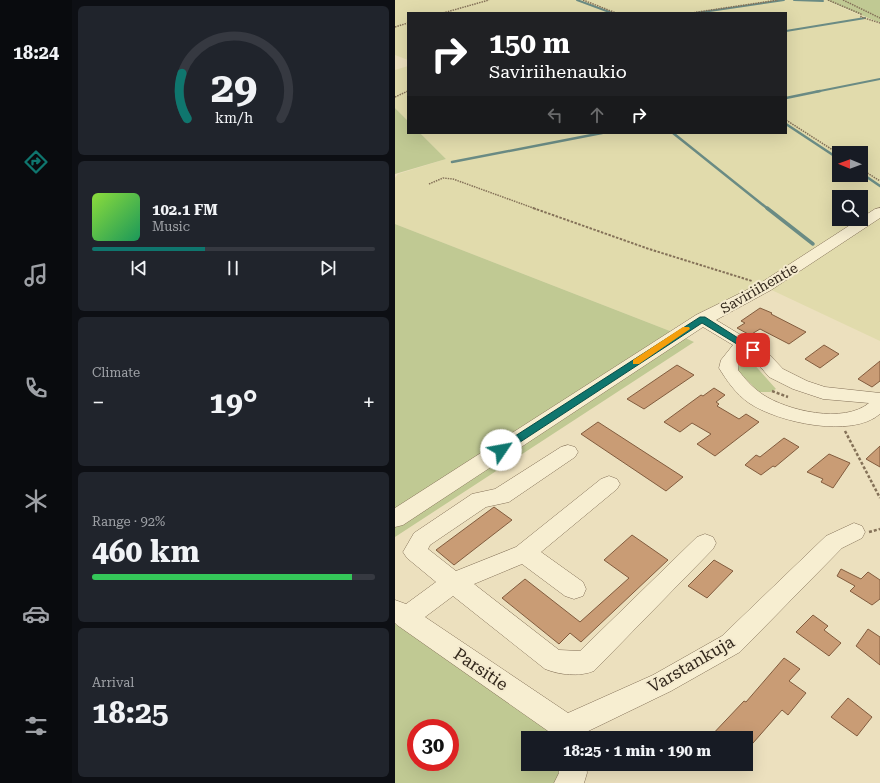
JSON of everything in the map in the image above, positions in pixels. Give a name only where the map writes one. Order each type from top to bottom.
[{"type":"street","name":"Saviriihentie","points":[[395,519],[702,319],[765,287],[880,212]]},
{"type":"street","points":[[702,319],[759,353],[776,373],[789,397],[817,420],[840,420],[873,412],[880,404]]},
{"type":"street","points":[[743,343],[729,361],[728,368],[733,378],[759,400],[823,393],[872,397],[880,400]]},
{"type":"street","points":[[568,452],[501,496],[480,500],[422,539],[415,552],[554,661],[585,663],[705,544]]},
{"type":"street","points":[[401,614],[454,582],[524,553],[609,484]]},
{"type":"street","name":"Varstankuja","points":[[571,731],[731,644],[834,542],[854,532]]},
{"type":"street","points":[[524,553],[574,588]]},
{"type":"street","name":"Parsitie","points":[[401,614],[564,731]]},
{"type":"street","points":[[569,783],[573,771]]},
{"type":"path","points":[[447,12],[489,0]]},
{"type":"path","points":[[583,0],[613,12]]},
{"type":"path","points":[[698,12],[779,0]]},
{"type":"path","points":[[827,0],[861,14],[861,17],[864,19],[880,22]]},
{"type":"path","points":[[843,0],[880,18]]},
{"type":"path","points":[[395,26],[407,23]]},
{"type":"path","points":[[395,97],[407,91]]},
{"type":"path","points":[[787,121],[832,150]]},
{"type":"path","points":[[868,173],[880,181]]},
{"type":"path","points":[[429,184],[443,178],[453,179],[649,249],[750,280],[765,287]]},
{"type":"path","points":[[772,391],[789,397]]},
{"type":"path","points":[[840,420],[880,498]]},
{"type":"shaded area","points":[[395,0],[825,0],[880,24],[880,341],[761,285],[705,310],[670,331],[395,224],[395,178],[398,174],[446,159],[421,134],[787,134],[787,12],[407,12],[407,60],[395,55]]},
{"type":"shaded area","points":[[407,66],[407,120],[395,108],[395,70]]},
{"type":"green space","points":[[826,0],[880,0],[880,23]]},
{"type":"green space","points":[[395,108],[407,120],[407,134],[421,134],[446,159],[395,174]]},
{"type":"green space","points":[[395,224],[670,331],[694,342],[395,537]]},
{"type":"green space","points":[[736,358],[751,361],[776,389],[770,392],[759,392],[737,370]]},
{"type":"green space","points":[[395,600],[561,715],[562,731],[521,731],[521,771],[564,771],[565,783],[395,783]]},
{"type":"building","points":[[760,308],[806,332],[789,344],[760,329],[750,335],[737,328],[745,323],[741,321]]},
{"type":"building","points":[[824,345],[839,354],[820,368],[805,359]]},
{"type":"building","points":[[880,361],[880,381],[872,387],[858,379]]},
{"type":"building","points":[[677,365],[694,375],[644,409],[627,399]]},
{"type":"building","points":[[714,388],[725,395],[716,402],[719,404],[717,406],[739,419],[746,414],[759,422],[715,456],[697,444],[711,434],[692,423],[680,432],[664,422],[701,395],[703,396]]},
{"type":"building","points":[[598,422],[683,477],[666,491],[581,434]]},
{"type":"building","points":[[784,438],[799,447],[775,467],[773,466],[761,475],[745,465],[756,455],[760,457]]},
{"type":"building","points":[[880,446],[880,467],[866,459]]},
{"type":"building","points":[[829,454],[850,463],[833,488],[821,482],[823,479],[807,472]]},
{"type":"building","points":[[494,507],[512,520],[454,565],[436,550]]},
{"type":"building","points":[[632,535],[668,560],[581,642],[570,633],[559,644],[502,598],[525,579],[580,622],[629,578],[604,560]]},
{"type":"building","points":[[714,560],[733,571],[707,598],[688,586]]},
{"type":"building","points":[[841,569],[861,579],[868,572],[880,580],[880,599],[872,605],[850,591],[855,586],[837,576]]},
{"type":"building","points":[[813,615],[828,626],[824,630],[841,643],[829,656],[796,632]]},
{"type":"building","points":[[868,629],[880,637],[880,665],[856,646]]},
{"type":"building","points":[[784,658],[800,669],[789,681],[806,693],[788,715],[782,710],[753,743],[753,731],[716,731],[744,701],[746,702]]},
{"type":"building","points":[[848,698],[872,717],[857,736],[831,717]]},
{"type":"waterway","points":[[577,0],[609,12]]},
{"type":"waterway","points":[[703,12],[784,0]]},
{"type":"waterway","points":[[794,0],[823,1]]},
{"type":"waterway","points":[[787,31],[865,18]]},
{"type":"waterway","points":[[820,91],[880,79]]},
{"type":"waterway","points":[[787,98],[820,91]]},
{"type":"waterway","points":[[815,92],[820,91]]},
{"type":"waterway","points":[[787,125],[832,154]]},
{"type":"waterway","points":[[452,162],[597,134]]},
{"type":"waterway","points":[[674,134],[768,209]]},
{"type":"waterway","points":[[868,178],[880,186]]},
{"type":"waterway","points":[[767,208],[813,244]]},
{"type":"slow traffic","points":[[636,362],[686,329]]},
{"type":"route","points":[[501,450],[702,319],[753,350]]}]
